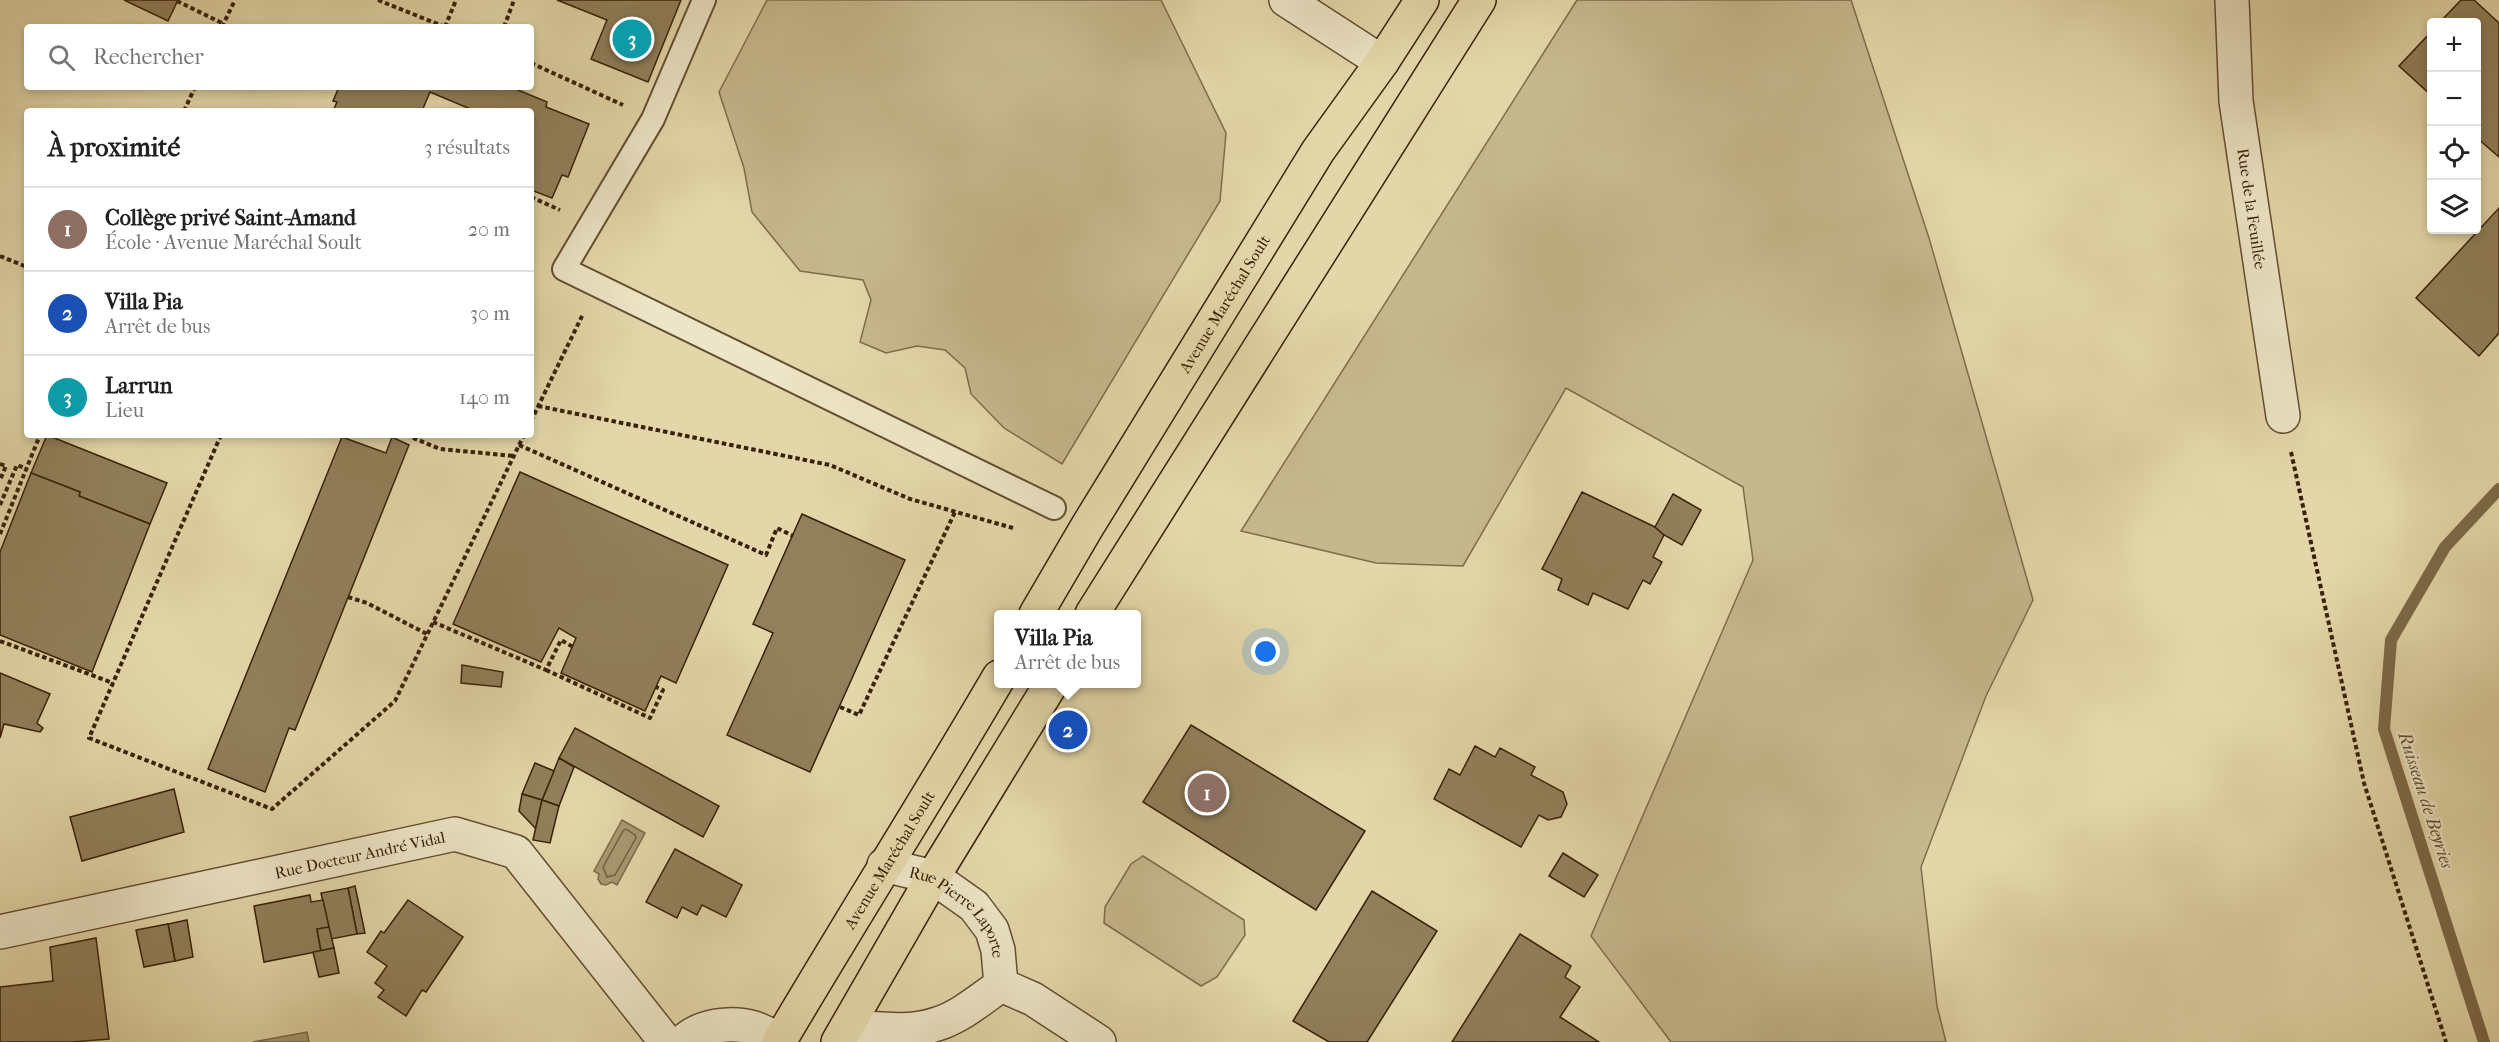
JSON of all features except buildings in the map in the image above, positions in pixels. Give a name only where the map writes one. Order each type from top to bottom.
[{"type":"main road","name":"Avenue Maréchal Soult","points":[[1039,610],[1087,527],[1318,151],[1382,62],[1422,0]]},
{"type":"main road","points":[[1095,610],[1479,0]]},
{"type":"main road","name":"Avenue Maréchal Soult","points":[[779,1041],[884,865],[956,752],[994,686]]},
{"type":"main road","points":[[842,1035],[933,877],[1049,688]]},
{"type":"street","points":[[1286,0],[1382,62]]},
{"type":"street","name":"Rue de la Feuillée","points":[[2232,0],[2236,101],[2283,416]]},
{"type":"street","name":"Rue Docteur André Vidal","points":[[0,932],[455,834],[516,852],[666,1042]]},
{"type":"street","name":"Rue Pierre Laporte","points":[[884,865],[933,877],[974,906],[992,930],[998,950],[1001,985]]},
{"type":"street","name":"Rue Pierre Laporte","points":[[842,1035],[901,1036],[937,1024],[968,1008],[1001,985]]},
{"type":"street","name":"Rue Pierre Laporte","points":[[1001,985],[1033,999],[1099,1042]]},
{"type":"street","points":[[683,1042],[703,1029],[724,1025],[753,1027],[779,1041]]},
{"type":"lane","points":[[704,0],[653,119],[564,269],[1054,508]]},
{"type":"path","points":[[223,24],[235,0]]},
{"type":"path","points":[[378,0],[438,24]]},
{"type":"path","points":[[446,24],[456,0]]},
{"type":"path","points":[[505,24],[514,0]]},
{"type":"path","points":[[177,1],[221,24]]},
{"type":"path","points":[[534,64],[653,119]]},
{"type":"path","points":[[185,108],[194,90]]},
{"type":"path","points":[[0,256],[24,266]]},
{"type":"path","points":[[534,415],[597,286]]},
{"type":"path","points":[[538,406],[830,465],[910,499],[1015,528],[1054,508]]},
{"type":"path","points":[[2283,416],[2364,783],[2446,1042]]},
{"type":"path","points":[[0,534],[39,438]]},
{"type":"path","points":[[220,438],[89,738],[272,809],[395,701],[522,438]]},
{"type":"path","points":[[413,438],[440,449],[514,456]]},
{"type":"path","points":[[519,445],[766,555],[777,528],[793,537]]},
{"type":"path","points":[[0,464],[6,466],[0,480]]},
{"type":"path","points":[[0,505],[17,465],[25,468]]},
{"type":"path","points":[[840,707],[858,715],[955,512]]},
{"type":"path","points":[[348,597],[367,603],[427,634]]},
{"type":"path","points":[[433,622],[546,670],[650,718],[663,690],[656,687]]},
{"type":"path","points":[[546,670],[561,640],[573,646]]},
{"type":"path","points":[[0,641],[113,683]]},
{"type":"shaded area","points":[[767,0],[1161,0],[1226,133],[1220,201],[1062,464],[1004,428],[971,394],[965,368],[945,350],[917,346],[886,353],[860,342],[871,300],[863,280],[800,271],[752,212],[744,168],[719,92]]},
{"type":"shaded area","points":[[1577,0],[1851,0],[1929,238],[2033,600],[1986,696],[1921,867],[1937,1006],[1946,1042],[1671,1042],[1591,936],[1753,560],[1743,487],[1566,388],[1463,566],[1376,563],[1241,531]]},
{"type":"shaded area","points":[[1143,856],[1244,920],[1245,935],[1217,977],[1201,986],[1104,923],[1105,907],[1131,864]]},
{"type":"water","points":[[622,820],[645,833],[617,885],[612,882],[606,885],[601,884],[598,879],[599,874],[594,871]]},
{"type":"water","points":[[307,1032],[309,1042],[253,1042]]},
{"type":"waterway","name":"Ruisseau de Beyries","points":[[2484,1042],[2384,729],[2391,640],[2445,547],[2499,489]]},
{"type":"place","name":"Larrun","points":[[632,39]]},
{"type":"place","name":"Villa Pia","points":[[1068,730]]},
{"type":"place","name":"Collège privé Saint-Amand","points":[[1207,793]]}]
